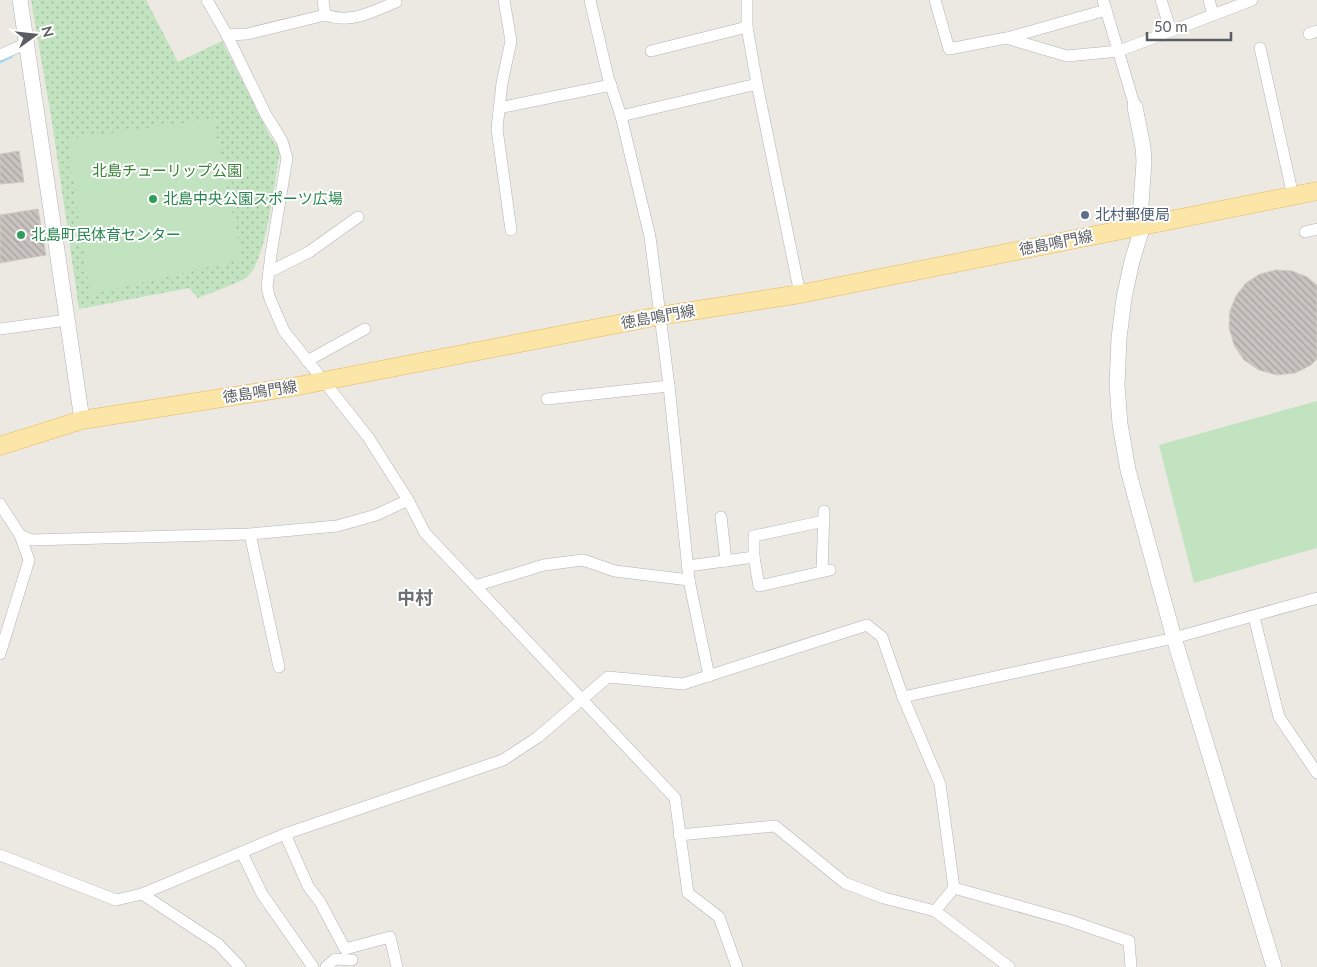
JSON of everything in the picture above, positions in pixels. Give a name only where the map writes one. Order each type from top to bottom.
[{"type":"main road","name":"徳島鳴門線","points":[[0,446],[82,420],[324,382],[659,316],[800,294],[1317,191]]},
{"type":"street","points":[[20,0],[82,420]]},
{"type":"street","points":[[207,0],[227,34],[266,115],[282,141],[287,158],[270,254],[268,287],[270,299],[284,331],[368,437],[408,500],[425,533],[675,798],[688,893],[719,917],[737,967]]},
{"type":"street","points":[[323,0],[326,15]]},
{"type":"street","points":[[504,0],[510,42],[498,108],[497,129],[511,230]]},
{"type":"street","points":[[590,0],[611,85],[621,116],[650,237],[669,386],[689,580],[709,676]]},
{"type":"street","points":[[747,0],[748,27],[757,84],[800,294]]},
{"type":"street","points":[[935,0],[949,48],[1006,38],[1105,5],[1135,107],[1144,162],[1141,203],[1143,225],[1132,261],[1124,298],[1119,338],[1117,385],[1120,424],[1128,470],[1174,638],[1274,967]]},
{"type":"street","points":[[1161,0],[1170,30]]},
{"type":"street","points":[[1209,0],[1213,14]]},
{"type":"street","points":[[1006,38],[1067,56],[1119,51],[1252,0]]},
{"type":"street","points":[[227,34],[247,34],[326,15],[339,20],[362,16],[396,2]]},
{"type":"street","points":[[651,51],[748,27]]},
{"type":"street","points":[[0,55],[27,43]]},
{"type":"street","points":[[1260,48],[1293,196]]},
{"type":"street","points":[[621,116],[757,84]]},
{"type":"street","points":[[498,108],[611,85]]},
{"type":"street","points":[[269,272],[309,252],[358,217]]},
{"type":"street","points":[[1305,232],[1317,229]]},
{"type":"street","points":[[0,329],[67,320]]},
{"type":"street","points":[[307,361],[365,329]]},
{"type":"street","points":[[547,399],[669,386]]},
{"type":"street","points":[[20,535],[31,540],[250,534],[337,526],[376,515],[408,500]]},
{"type":"street","points":[[0,504],[20,535],[29,560],[0,654]]},
{"type":"street","points":[[824,516],[826,571],[759,586],[754,557],[754,536],[824,516]]},
{"type":"street","points":[[721,517],[726,561]]},
{"type":"street","points":[[250,534],[279,667]]},
{"type":"street","points":[[688,566],[754,557]]},
{"type":"street","points":[[475,586],[544,565],[583,560],[615,571],[689,580]]},
{"type":"street","points":[[903,697],[1174,638],[1317,598]]},
{"type":"street","points":[[1254,617],[1279,718],[1317,774]]},
{"type":"street","points":[[0,856],[116,900],[142,894],[285,834],[503,760],[538,737],[608,677],[683,684],[867,625],[882,637],[903,697],[940,784],[954,888],[935,911]]},
{"type":"street","points":[[679,835],[775,826],[845,884],[884,898],[935,911],[1008,967]]},
{"type":"street","points":[[285,834],[308,886],[320,902],[346,949],[390,937],[397,967]]},
{"type":"street","points":[[242,852],[262,894],[313,967]]},
{"type":"street","points":[[954,888],[1068,920],[1129,941],[1131,967]]},
{"type":"street","points":[[142,894],[218,944],[240,967]]},
{"type":"street","points":[[326,967],[335,959],[352,960]]},
{"type":"green space","name":"北島チューリップ公園","points":[[31,0],[146,0],[178,62],[222,41],[270,136],[280,151],[265,237],[254,268],[247,277],[198,298],[189,288],[79,309],[52,122]]},
{"type":"green space","name":"北島中央公園スポーツ広場","points":[[213,119],[242,259],[90,295],[67,139]]},
{"type":"green space","points":[[1317,401],[1317,548],[1194,583],[1159,445]]},
{"type":"building","points":[[19,151],[24,182],[0,184],[0,154]]},
{"type":"building","name":"北島町民体育センター","points":[[38,209],[46,255],[0,263],[0,215]]},
{"type":"building","points":[[1276,270],[1292,271],[1307,277],[1317,285],[1317,359],[1311,365],[1295,373],[1277,375],[1259,370],[1244,360],[1234,345],[1229,327],[1230,311],[1236,296],[1246,283],[1260,274]]},
{"type":"waterway","points":[[0,62],[11,57]]},
{"type":"place","name":"北島中央公園スポーツ広場","points":[[153,199]]},
{"type":"place","name":"北村郵便局","points":[[1085,215]]},
{"type":"place","name":"北島町民体育センター","points":[[21,235]]},
{"type":"district","name":"中村","points":[[415,598]]}]
